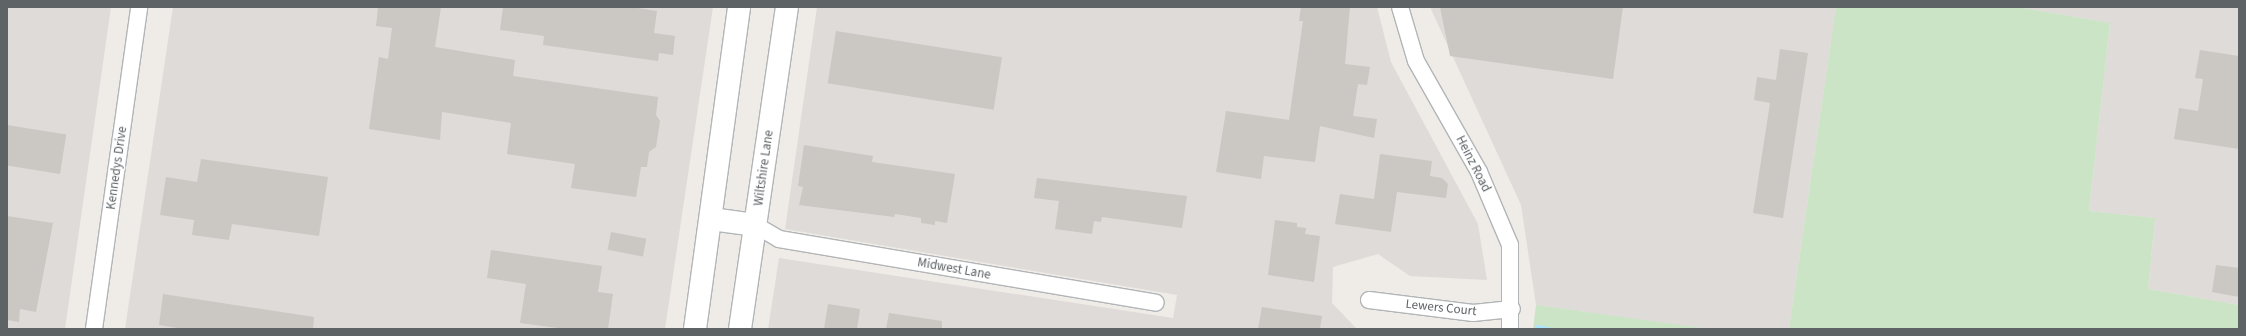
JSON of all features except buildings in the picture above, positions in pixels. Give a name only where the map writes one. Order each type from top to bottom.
[{"type":"main road","points":[[695,329],[739,7]]},
{"type":"main road","name":"Wiltshire Lane","points":[[740,329],[787,7]]},
{"type":"main road","points":[[711,219],[755,226]]},
{"type":"street","name":"Kennedys Drive","points":[[94,329],[139,7]]},
{"type":"street","name":"Heinz Road","points":[[1400,7],[1416,61],[1479,172],[1510,245],[1512,309],[1510,329]]},
{"type":"street","name":"Midwest Lane","points":[[755,226],[779,239],[1156,303]]},
{"type":"street","name":"Lewers Court","points":[[1370,300],[1473,313],[1512,309]]},
{"type":"shaded area","points":[[7,7],[111,7],[65,329],[7,329]]},
{"type":"shaded area","points":[[173,7],[713,7],[665,329],[125,329]]},
{"type":"shaded area","points":[[817,7],[1377,7],[1391,62],[1478,224],[1487,280],[1410,276],[1378,254],[1333,267],[1332,303],[1357,329],[768,329],[779,258],[1173,318],[1177,295],[785,229]]},
{"type":"shaded area","points":[[1430,7],[1836,7],[1789,329],[1704,329],[1536,305],[1521,205]]},
{"type":"shaded area","points":[[2018,7],[2239,7],[2239,305],[2148,289],[2155,218],[2089,211],[2110,23]]},
{"type":"green space","points":[[1836,7],[2018,7],[2110,23],[2089,211],[2155,218],[2148,289],[2239,305],[2239,329],[1789,329]]},
{"type":"green space","points":[[1536,305],[1702,328],[1704,329],[1533,329]]},
{"type":"waterway","points":[[1537,327],[1548,329]]}]
